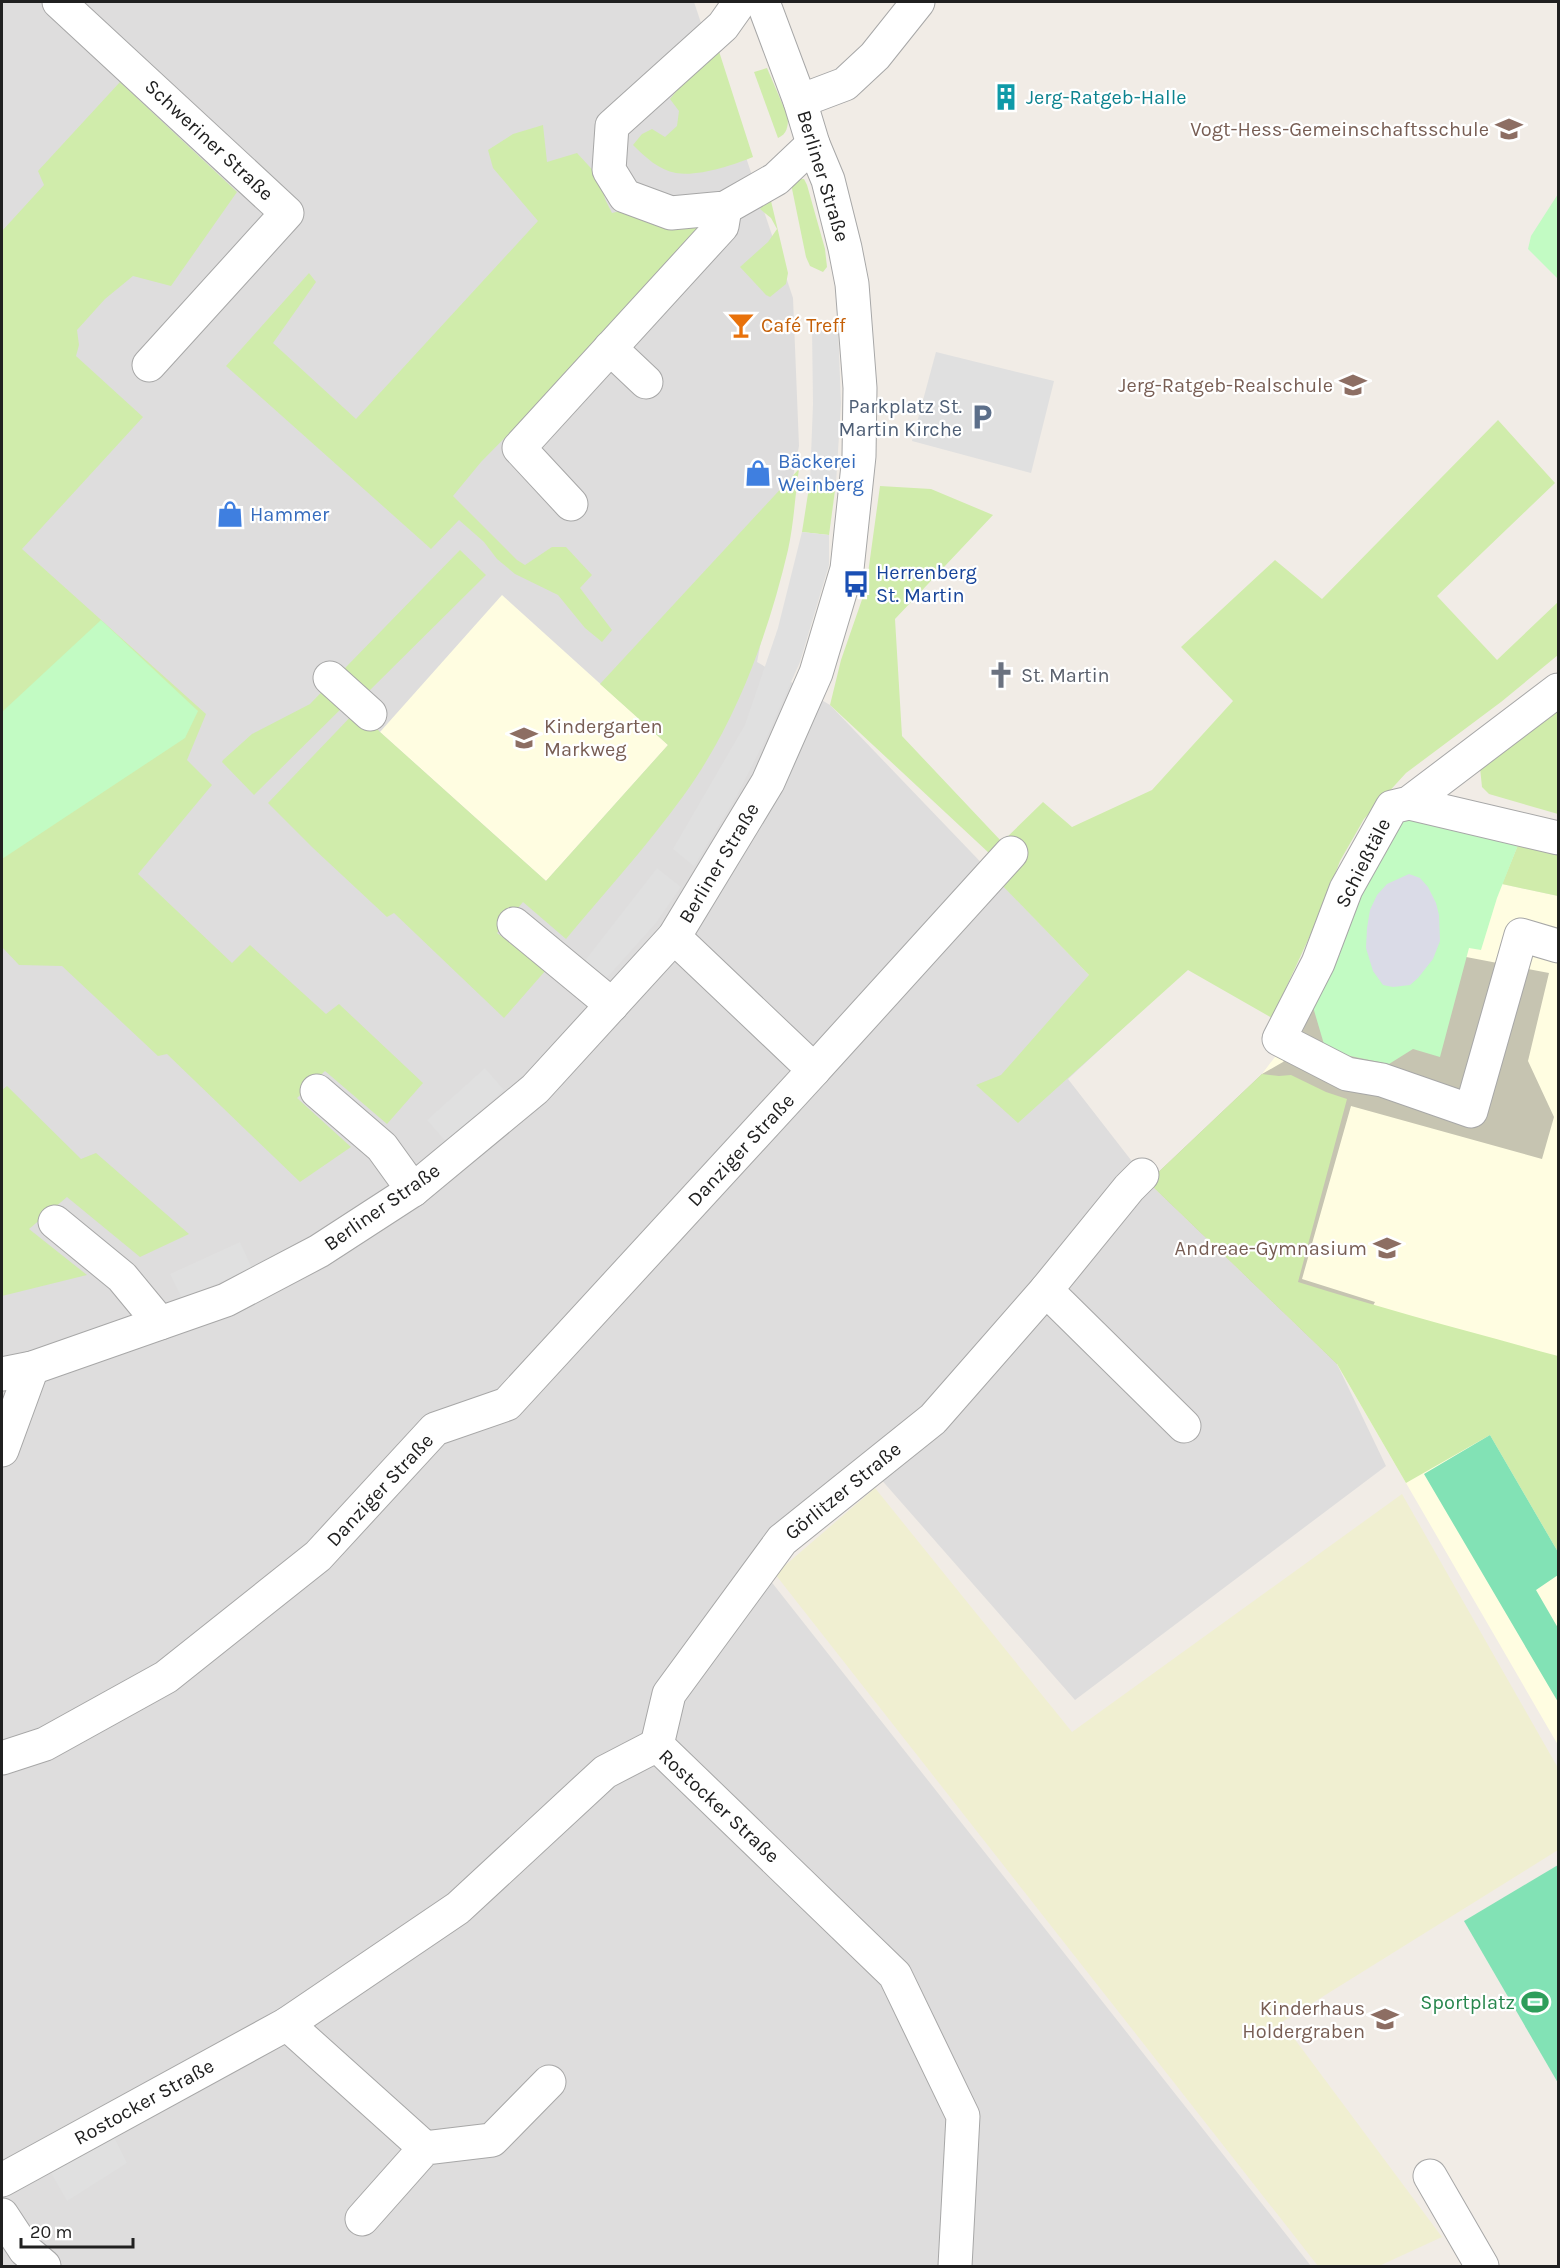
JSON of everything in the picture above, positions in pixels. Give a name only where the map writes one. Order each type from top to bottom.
[{"type":"street","name":"Schweriner Straße","points":[[59,2],[287,213],[148,365]]},
{"type":"street","points":[[740,2],[723,26],[612,126],[609,170],[625,196],[671,213],[725,208],[776,179],[813,144]]},
{"type":"street","name":"Berliner Straße","points":[[17,1371],[236,1295],[319,1251],[413,1190],[535,1089],[674,937],[768,782],[816,673],[847,569],[859,456],[860,388],[852,284],[828,180],[763,2]]},
{"type":"street","points":[[800,101],[845,84],[875,56],[918,2]]},
{"type":"street","points":[[571,504],[519,448],[722,226],[725,208]]},
{"type":"street","points":[[610,348],[646,382]]},
{"type":"street","points":[[330,678],[370,714]]},
{"type":"street","name":"Schießtäle","points":[[1558,690],[1409,803],[1392,807],[1346,890],[1318,963],[1279,1039],[1347,1074],[1382,1080],[1471,1111],[1521,935],[1558,946]]},
{"type":"street","points":[[1409,803],[1558,838]]},
{"type":"street","name":"Danziger Straße","points":[[2,1758],[45,1744],[165,1677],[318,1556],[435,1429],[507,1404],[1011,853]]},
{"type":"street","points":[[514,924],[612,1005]]},
{"type":"street","points":[[674,937],[814,1070]]},
{"type":"street","points":[[317,1091],[382,1147],[413,1190]]},
{"type":"street","name":"Görlitzer Straße","points":[[657,1745],[669,1694],[782,1540],[933,1419],[1046,1290],[1142,1174]]},
{"type":"street","points":[[55,1222],[122,1277],[160,1323]]},
{"type":"street","points":[[1046,1290],[1184,1426]]},
{"type":"street","points":[[2,1450],[17,1371]]},
{"type":"street","name":"Rostocker Straße","points":[[2,2180],[287,2024],[458,1908],[605,1772],[657,1745],[896,1975],[963,2116],[955,2266]]},
{"type":"street","points":[[287,2024],[425,2148]]},
{"type":"street","points":[[362,2219],[425,2148],[492,2140],[549,2082]]},
{"type":"street","points":[[1430,2176],[1482,2266]]},
{"type":"street","points":[[2,2215],[25,2250],[44,2266]]},
{"type":"shaded area","points":[[2,2],[694,2],[793,298],[799,446],[757,662],[830,705],[1089,975],[1137,1015],[1068,1079],[1148,1182],[1337,1364],[1386,1466],[1075,1700],[879,1477],[766,1575],[1311,2266],[2,2266]]},
{"type":"shaded area","points":[[838,327],[841,403],[836,483],[810,481],[813,404],[812,328]]},
{"type":"shaded area","name":"Parkplatz St. Martin Kirche","points":[[936,352],[1054,381],[1031,473],[912,441]]},
{"type":"shaded area","points":[[802,532],[829,535],[829,565],[800,662],[767,736],[736,797],[694,866],[673,849],[745,725],[778,628]]},
{"type":"shaded area","name":"Kindergarten Markweg","points":[[502,595],[668,745],[546,881],[380,732]]},
{"type":"shaded area","points":[[657,868],[681,887],[656,923],[605,980],[583,963]]},
{"type":"shaded area","points":[[1409,874],[1420,878],[1428,887],[1436,903],[1440,941],[1433,959],[1418,978],[1410,985],[1393,987],[1383,985],[1373,971],[1366,948],[1367,928],[1370,910],[1377,895],[1387,884]]},
{"type":"shaded area","name":"Andreae-Gymnasium","points":[[1502,884],[1558,896],[1558,1745],[1337,1364],[1148,1182],[1262,1074],[1313,1007],[1357,895]]},
{"type":"shaded area","points":[[1461,956],[1549,973],[1528,1061],[1554,1117],[1542,1159],[1351,1106],[1302,1279],[1375,1302],[1354,1341],[1337,1364],[1148,1182],[1262,1074],[1283,1062],[1295,1049],[1327,973]]},
{"type":"shaded area","points":[[485,1068],[504,1090],[446,1142],[427,1120]]},
{"type":"shaded area","points":[[240,1242],[252,1268],[182,1299],[170,1274]]},
{"type":"shaded area","points":[[114,2137],[127,2163],[67,2201],[51,2173]]},
{"type":"green space","points":[[716,42],[753,157],[705,172],[685,174],[664,169],[633,145],[642,134],[652,129],[665,137],[677,126],[679,111],[670,99]]},
{"type":"green space","points":[[767,68],[788,117],[786,130],[778,138],[754,72]]},
{"type":"green space","points":[[120,82],[237,192],[171,286],[133,276],[105,299],[77,330],[79,345],[76,356],[143,417],[22,549],[206,714],[187,760],[212,785],[138,874],[232,963],[250,945],[326,1014],[339,1004],[423,1083],[387,1124],[325,1071],[297,1098],[351,1147],[300,1182],[167,1054],[158,1056],[62,966],[19,965],[2,947],[2,231],[44,185],[38,171]]},
{"type":"green space","points":[[543,125],[547,162],[577,153],[600,178],[605,199],[612,213],[628,209],[689,223],[700,229],[602,339],[481,462],[453,496],[517,560],[525,565],[552,547],[566,547],[592,575],[580,588],[612,630],[602,642],[585,628],[558,595],[515,574],[459,520],[431,549],[226,366],[309,273],[316,282],[273,343],[356,419],[538,221],[493,168],[488,150],[513,134]]},
{"type":"green space","points":[[790,179],[804,179],[807,185],[825,249],[827,267],[823,272],[810,266],[806,257]]},
{"type":"green space","points":[[1558,194],[1558,279],[1528,249],[1531,236]]},
{"type":"green space","points":[[768,199],[771,201],[788,273],[786,284],[770,297],[740,267],[768,242],[777,229],[771,218],[760,209]]},
{"type":"green space","points":[[1498,420],[1555,483],[1437,596],[1497,660],[1558,602],[1558,655],[1501,702],[1406,773],[1364,819],[1340,861],[1320,914],[1272,1018],[1188,970],[1018,1123],[976,1085],[1001,1075],[1089,975],[998,881],[1004,867],[830,705],[841,660],[866,588],[880,486],[931,489],[993,515],[895,619],[902,736],[1002,842],[1043,802],[1072,827],[1152,790],[1233,701],[1181,647],[1275,560],[1322,599]]},
{"type":"green space","points":[[799,469],[790,540],[771,614],[748,677],[719,738],[703,767],[670,814],[566,939],[523,902],[497,933],[546,970],[504,1018],[394,913],[387,917],[268,803],[358,709],[380,732],[546,881],[668,745],[600,684]]},
{"type":"green space","points":[[810,481],[836,483],[829,535],[802,532]]},
{"type":"green space","points":[[460,550],[486,575],[362,698],[353,697],[254,795],[222,762],[223,760],[252,734],[310,704]]},
{"type":"green space","points":[[101,620],[198,711],[185,738],[2,859],[2,712]]},
{"type":"green space","points":[[1558,704],[1558,814],[1489,794],[1482,787],[1479,758]]},
{"type":"green space","points":[[1408,814],[1520,840],[1497,898],[1481,950],[1469,948],[1440,1057],[1413,1049],[1389,1064],[1326,1051],[1313,1007],[1357,895]]},
{"type":"green space","points":[[1520,840],[1558,851],[1558,896],[1502,884]]},
{"type":"green space","points":[[1262,1074],[1291,1075],[1326,1092],[1347,1099],[1298,1282],[1558,1356],[1558,1552],[1490,1435],[1406,1483],[1337,1364],[1148,1182]]},
{"type":"green space","points":[[7,1086],[81,1159],[96,1153],[189,1234],[140,1257],[67,1197],[29,1229],[87,1275],[2,1296],[2,1090]]},
{"type":"green space","points":[[1490,1435],[1558,1552],[1558,1575],[1536,1590],[1558,1628],[1558,1702],[1424,1474]]},
{"type":"green space","points":[[875,1488],[1072,1732],[1402,1494],[1558,1768],[1558,1850],[1282,2022],[1442,2237],[1379,2266],[1318,2266],[775,1574]]},
{"type":"green space","name":"Sportplatz","points":[[1558,1865],[1558,2083],[1464,1921]]},
{"type":"place","name":"Jerg-Ratgeb-Halle","points":[[1006,97]]},
{"type":"place","name":"Vogt-Hess-Gemeinschaftsschule","points":[[1509,129]]},
{"type":"place","name":"Café Treff","points":[[741,325]]},
{"type":"place","name":"Jerg-Ratgeb-Realschule","points":[[1353,385]]},
{"type":"place","name":"Parkplatz St. Martin Kirche","points":[[982,417]]},
{"type":"place","name":"Bäckerei Weinberg","points":[[758,473]]},
{"type":"place","name":"Hammer","points":[[230,514]]},
{"type":"place","name":"Herrenberg St. Martin","points":[[856,584]]},
{"type":"place","name":"St. Martin","points":[[1001,675]]},
{"type":"place","name":"Kindergarten Markweg","points":[[524,738]]},
{"type":"place","name":"Andreae-Gymnasium","points":[[1387,1248]]},
{"type":"place","name":"Sportplatz","points":[[1535,2002]]},
{"type":"place","name":"Kinderhaus Holdergraben","points":[[1385,2019]]}]
